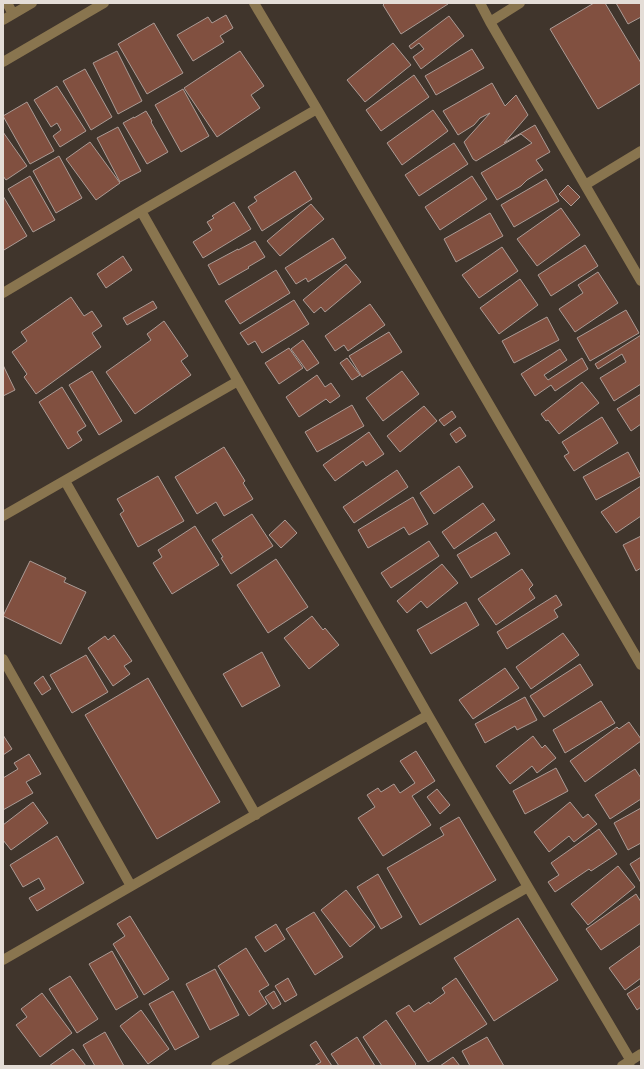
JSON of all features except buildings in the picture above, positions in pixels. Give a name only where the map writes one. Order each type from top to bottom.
[{"type":"street","points":[[7,3],[13,14]]},
{"type":"street","points":[[3,20],[32,3]]},
{"type":"street","points":[[3,62],[104,3]]},
{"type":"street","points":[[254,3],[641,665]]},
{"type":"street","points":[[480,3],[641,281]]},
{"type":"street","points":[[490,22],[520,3]]},
{"type":"street","points":[[3,293],[317,109]]},
{"type":"street","points":[[585,185],[641,151]]},
{"type":"street","points":[[142,211],[428,715],[631,1061]]},
{"type":"street","points":[[3,516],[238,381]]},
{"type":"street","points":[[64,481],[256,815]]},
{"type":"street","points":[[3,658],[132,886]]},
{"type":"street","points":[[3,960],[428,715]]},
{"type":"street","points":[[216,1066],[528,887]]},
{"type":"street","points":[[622,1066],[641,1054]]}]
